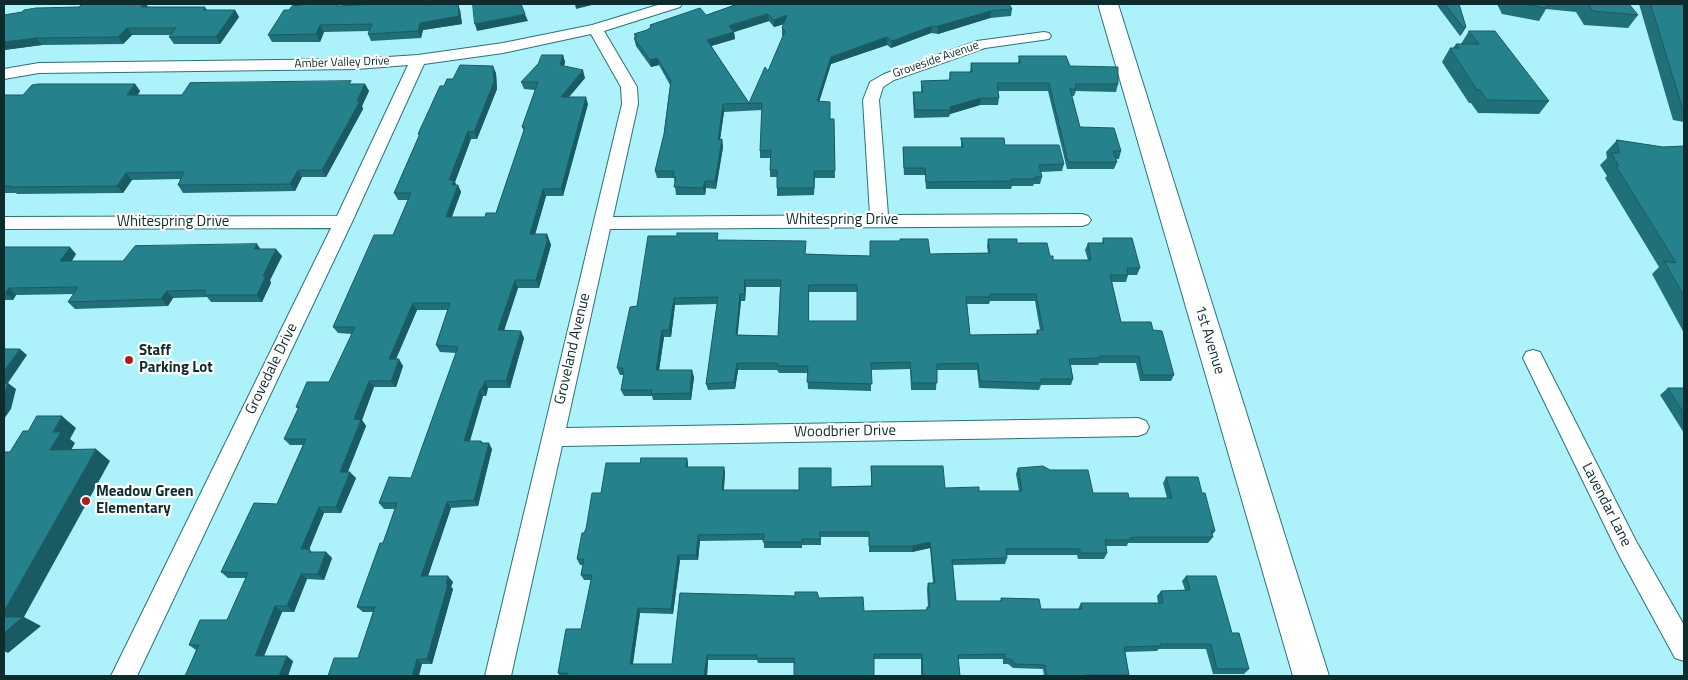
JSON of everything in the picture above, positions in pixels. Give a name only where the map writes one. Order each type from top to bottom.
[{"type":"main road","name":"1st Avenue","points":[[1108,4],[1311,676]]},
{"type":"street","name":"Amber Valley Drive","points":[[4,74],[39,68],[356,64],[418,60],[503,48],[595,29],[675,4]]},
{"type":"street","name":"Groveland Avenue","points":[[498,676],[630,104],[629,87],[595,29]]},
{"type":"street","name":"Groveside Avenue","points":[[879,220],[871,100],[876,85],[889,77],[982,44],[1044,36]]},
{"type":"street","name":"Grovedale Drive","points":[[124,676],[343,222],[418,60]]},
{"type":"street","name":"Whitespring Drive","points":[[603,223],[1082,220]]},
{"type":"street","name":"Whitespring Drive","points":[[4,223],[343,222]]},
{"type":"street","name":"Lavendar Lane","points":[[1533,358],[1628,549],[1684,649]]},
{"type":"street","name":"Woodbrier Drive","points":[[553,437],[1138,427]]},
{"type":"building","points":[[82,4],[144,4],[141,7],[205,7],[203,10],[235,10],[216,37],[169,37],[176,28],[127,28],[118,37],[36,38],[4,42],[4,15],[36,8],[79,7]]},
{"type":"building","points":[[338,4],[337,6],[458,4],[459,16],[420,23],[418,31],[368,34],[372,24],[320,25],[316,34],[268,35],[284,10],[289,10],[292,6]]},
{"type":"building","points":[[473,4],[521,4],[525,14],[475,24]]},
{"type":"building","points":[[738,4],[1009,4],[1012,9],[991,11],[932,26],[892,41],[887,37],[831,57],[817,101],[830,102],[830,119],[834,119],[835,171],[814,171],[814,188],[777,188],[777,170],[770,170],[771,150],[760,151],[762,103],[723,104],[718,140],[722,139],[715,181],[705,181],[703,188],[674,187],[676,177],[673,176],[674,171],[655,171],[664,134],[671,81],[657,58],[650,60],[634,38],[637,37],[634,34],[647,30],[651,27],[650,25],[700,8],[706,15]],"holes":[[[768,14],[774,20],[787,15],[782,28],[785,31],[768,71],[765,67],[749,103],[707,40],[734,32],[729,26]]]},
{"type":"building","points":[[1445,4],[1459,4],[1466,27],[1464,28]]},
{"type":"building","points":[[1527,4],[1547,4],[1547,8]]},
{"type":"building","points":[[1589,4],[1629,4],[1638,15],[1593,11]]},
{"type":"building","points":[[1651,4],[1684,4],[1684,109],[1683,109]]},
{"type":"building","points":[[1469,31],[1495,31],[1549,101],[1487,100],[1480,90],[1477,90],[1450,48],[1459,48],[1456,44],[1479,44]]},
{"type":"building","points":[[542,55],[563,55],[560,65],[583,70],[561,97],[586,97],[561,189],[543,189],[530,234],[547,234],[546,238],[548,238],[536,280],[515,280],[498,330],[521,331],[506,381],[485,381],[482,389],[480,389],[464,441],[489,443],[474,500],[447,502],[421,576],[448,576],[446,584],[448,584],[427,659],[417,659],[412,676],[328,676],[334,658],[358,658],[375,607],[357,607],[380,543],[383,543],[397,503],[379,503],[389,477],[411,478],[458,347],[436,345],[450,303],[413,303],[389,359],[399,359],[391,381],[369,381],[354,419],[361,420],[340,472],[350,472],[336,507],[319,507],[301,549],[310,549],[309,552],[326,552],[318,574],[301,574],[287,606],[275,606],[255,656],[287,656],[279,676],[185,676],[199,645],[189,645],[200,620],[227,620],[248,573],[221,572],[254,503],[277,504],[306,439],[284,439],[299,407],[296,407],[307,382],[329,382],[355,327],[333,327],[374,235],[393,235],[411,193],[394,193],[440,86],[444,86],[447,79],[453,79],[460,65],[493,66],[494,82],[474,132],[468,131],[449,180],[454,181],[452,185],[458,185],[446,217],[485,217],[486,213],[496,213],[538,82],[521,82],[538,64]]},
{"type":"building","points":[[1019,56],[1066,56],[1070,66],[1118,67],[1118,84],[1075,84],[1076,89],[1070,89],[1080,127],[1114,128],[1121,151],[1113,151],[1117,162],[1068,162],[1049,83],[997,83],[999,98],[981,98],[950,107],[950,110],[915,110],[913,92],[923,92],[921,81],[950,80],[950,72],[972,72],[971,63],[1020,63]]},
{"type":"building","points":[[351,81],[349,84],[365,84],[357,101],[360,101],[322,170],[298,170],[290,184],[178,185],[184,172],[126,173],[117,186],[4,186],[4,95],[23,95],[32,85],[135,84],[127,95],[182,95],[190,83]]},
{"type":"building","points":[[961,138],[1004,138],[1005,145],[1059,145],[1064,164],[1039,165],[1042,177],[1035,177],[1035,179],[1012,179],[1012,181],[926,182],[925,168],[904,168],[903,147],[963,147]]},
{"type":"building","points":[[1617,140],[1663,147],[1684,146],[1684,296],[1664,261],[1676,263],[1616,166],[1619,166],[1611,153],[1619,153]]},
{"type":"building","points":[[677,233],[718,233],[717,240],[806,241],[805,254],[870,256],[870,241],[928,239],[930,254],[990,253],[988,239],[1017,239],[1017,243],[1047,243],[1053,260],[1091,260],[1088,243],[1104,243],[1103,238],[1132,238],[1140,268],[1127,268],[1128,275],[1110,275],[1121,322],[1151,322],[1153,330],[1162,331],[1174,375],[1143,375],[1139,356],[1100,356],[1101,358],[1069,359],[1073,379],[1041,379],[1041,383],[980,381],[978,363],[937,364],[937,383],[912,383],[910,362],[871,363],[872,384],[807,382],[808,366],[778,366],[777,363],[737,363],[734,382],[706,384],[718,297],[674,298],[669,330],[662,330],[656,370],[692,370],[690,393],[651,394],[652,390],[621,390],[624,373],[623,368],[617,368],[630,307],[637,306],[648,236],[677,236]],"holes":[[[745,280],[781,280],[778,336],[736,335],[740,294],[744,294]],[[809,285],[857,285],[857,321],[809,321]],[[990,294],[1036,294],[1043,330],[1037,330],[1038,334],[970,335],[966,297],[990,297]]]},
{"type":"building","points":[[257,244],[254,249],[276,249],[263,276],[266,276],[257,295],[205,295],[205,290],[167,291],[161,299],[68,302],[78,287],[9,288],[4,293],[4,247],[70,247],[60,261],[123,261],[135,246]]},
{"type":"building","points":[[4,349],[20,349],[4,371]]},
{"type":"building","points":[[4,383],[8,383],[4,398]]},
{"type":"building","points":[[1668,388],[1684,388],[1684,413]]},
{"type":"building","points":[[37,416],[62,416],[53,432],[61,432],[50,450],[96,449],[4,611],[4,452],[10,452],[23,431],[28,431]]},
{"type":"building","points":[[641,458],[687,458],[686,467],[724,467],[722,490],[799,490],[799,468],[831,468],[831,487],[872,486],[871,466],[943,466],[945,488],[979,487],[979,491],[1022,491],[1018,468],[1043,466],[1050,470],[1088,470],[1093,493],[1128,493],[1129,498],[1172,498],[1166,477],[1198,477],[1202,493],[1205,493],[1215,531],[1211,531],[1213,537],[1135,537],[1130,538],[1130,540],[1105,540],[1107,553],[1080,553],[1080,549],[1006,549],[1007,558],[952,560],[956,601],[1002,601],[1001,598],[1039,599],[1041,609],[1082,609],[1081,603],[1163,603],[1161,591],[1190,590],[1186,576],[1216,576],[1232,633],[1239,633],[1249,669],[1217,669],[1211,644],[1160,644],[1161,646],[1124,647],[1129,675],[1047,676],[1045,665],[1015,664],[1011,659],[1005,659],[1005,654],[958,655],[960,676],[923,676],[922,654],[874,654],[874,676],[794,676],[794,658],[757,658],[757,655],[707,655],[704,676],[567,676],[568,673],[558,673],[566,629],[581,629],[592,575],[581,575],[584,559],[577,559],[582,533],[586,529],[592,493],[601,493],[606,463],[640,463]],"holes":[[[820,532],[869,532],[869,546],[913,546],[930,542],[935,583],[928,583],[930,607],[927,607],[927,610],[864,611],[863,597],[819,598],[817,592],[795,592],[795,596],[680,593],[672,664],[630,664],[638,608],[671,609],[678,555],[696,555],[698,535],[764,534],[763,542],[802,542],[802,539],[820,539]]]},
{"type":"building","points":[[4,617],[23,617],[4,633]]},
{"type":"place","name":"Staff Parking Lot","points":[[129,360]]},
{"type":"place","name":"Meadow Green Elementary","points":[[86,501]]}]
